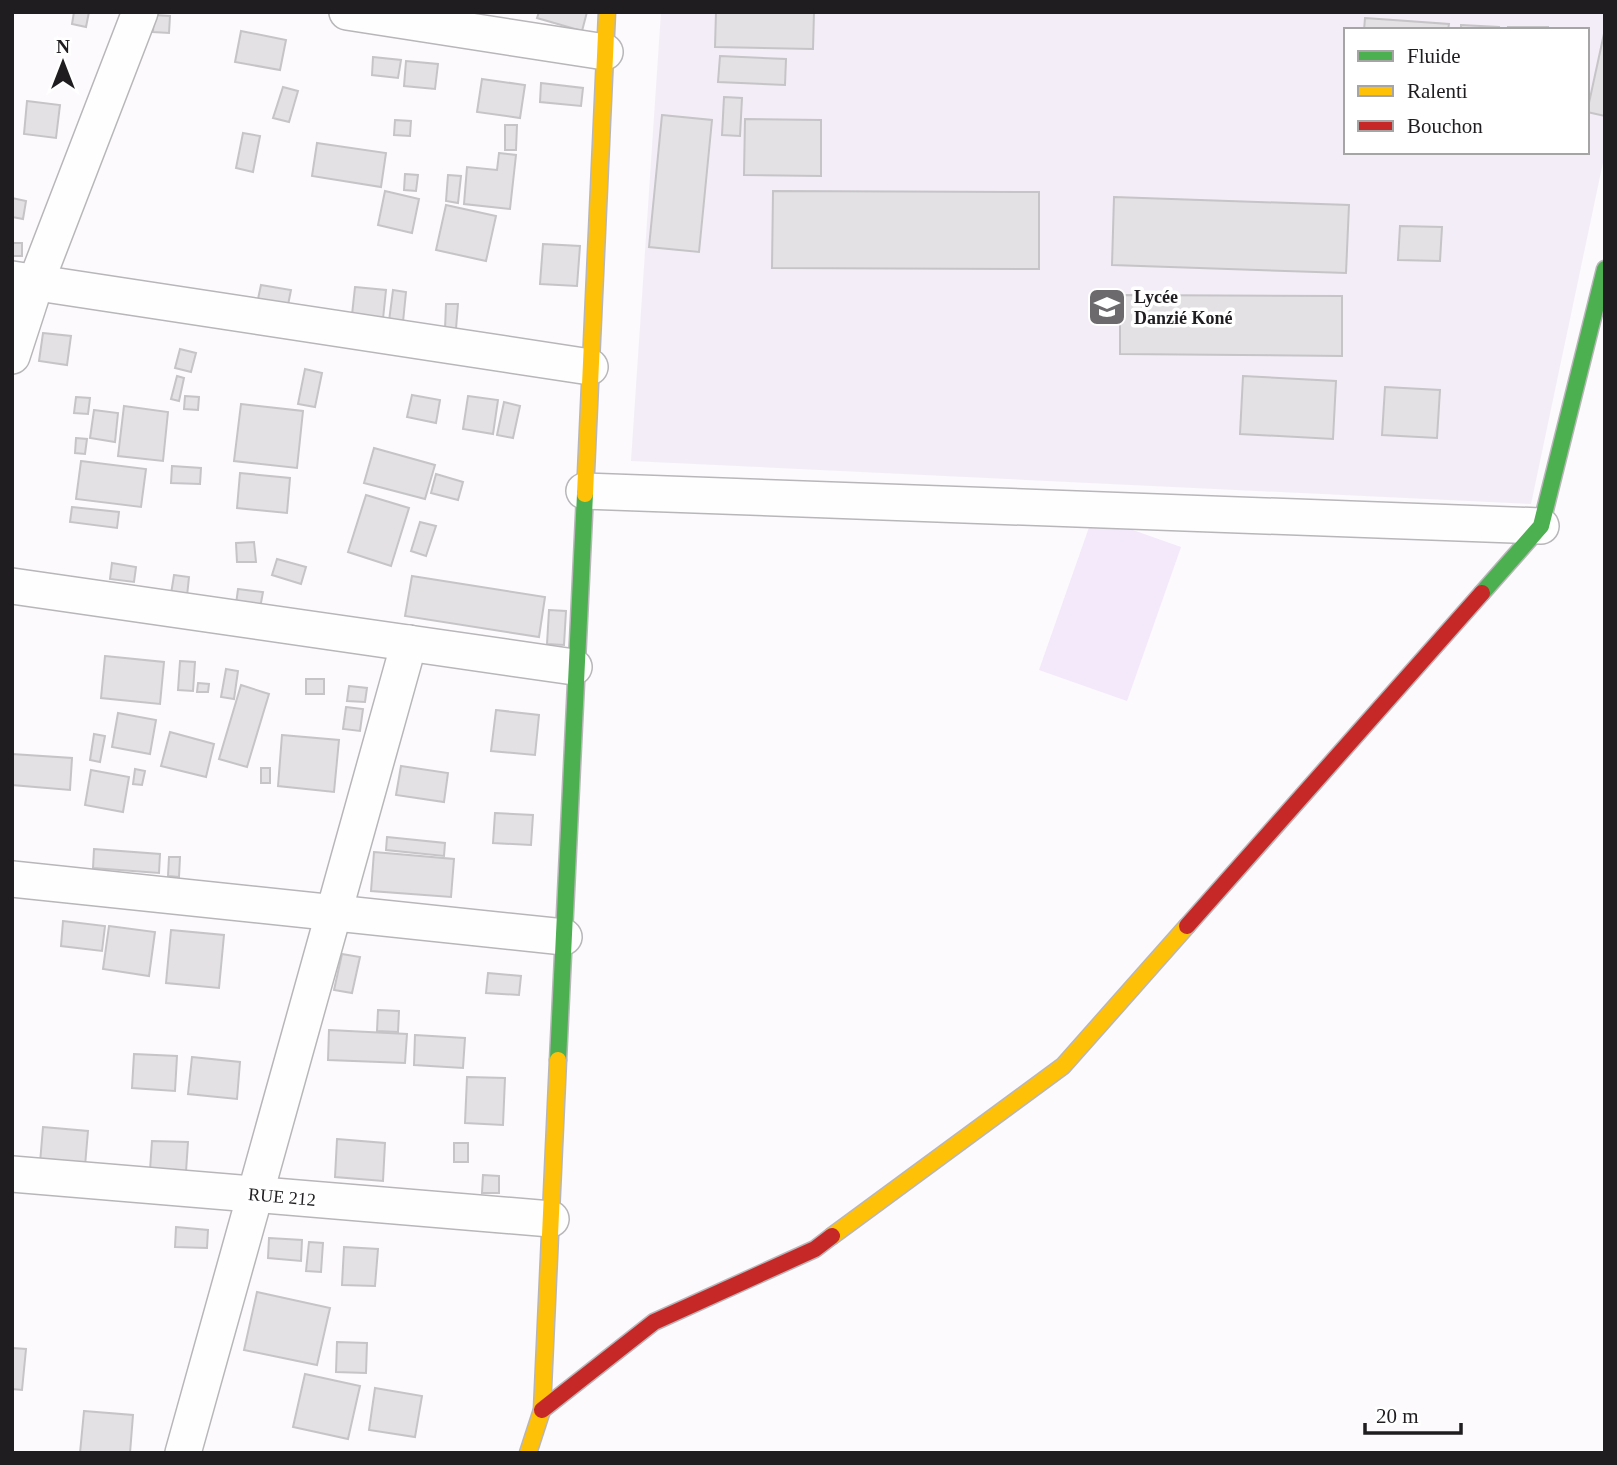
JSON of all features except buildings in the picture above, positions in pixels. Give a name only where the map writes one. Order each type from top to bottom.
[{"type":"street","points":[[12,356],[24,280],[140,12]]},
{"type":"street","points":[[347,12],[605,52]]},
{"type":"street","points":[[528,1453],[542,1410],[607,12]]},
{"type":"street","points":[[542,1410],[654,1322],[815,1249],[1063,1066],[1541,526],[1605,269]]},
{"type":"street","points":[[24,280],[590,367]]},
{"type":"street","points":[[584,491],[1541,526]]},
{"type":"street","points":[[12,586],[575,667]]},
{"type":"street","points":[[183,1453],[410,643]]},
{"type":"street","points":[[12,879],[564,937]]},
{"type":"street","name":"RUE 212","points":[[12,1174],[551,1219]]},
{"type":"shaded area","name":"Lycée Danzié Koné","points":[[661,12],[1605,12],[1605,153],[1531,504],[631,461]]},
{"type":"shaded area","points":[[1093,516],[1181,547],[1127,701],[1039,670]]},
{"type":"traffic: fast","points":[[1482,593],[1541,526],[1605,269]]},
{"type":"traffic: fast","points":[[558,1060],[585,494]]},
{"type":"traffic: slow","points":[[585,494],[607,12]]},
{"type":"traffic: slow","points":[[832,1236],[1063,1066],[1187,926]]},
{"type":"traffic: slow","points":[[528,1453],[542,1410],[558,1060]]},
{"type":"traffic: jam","points":[[1187,926],[1482,593]]},
{"type":"traffic: jam","points":[[542,1410],[654,1322],[815,1249],[832,1236]]},
{"type":"place","name":"Lycée Danzié Koné","points":[[1107,307]]}]
